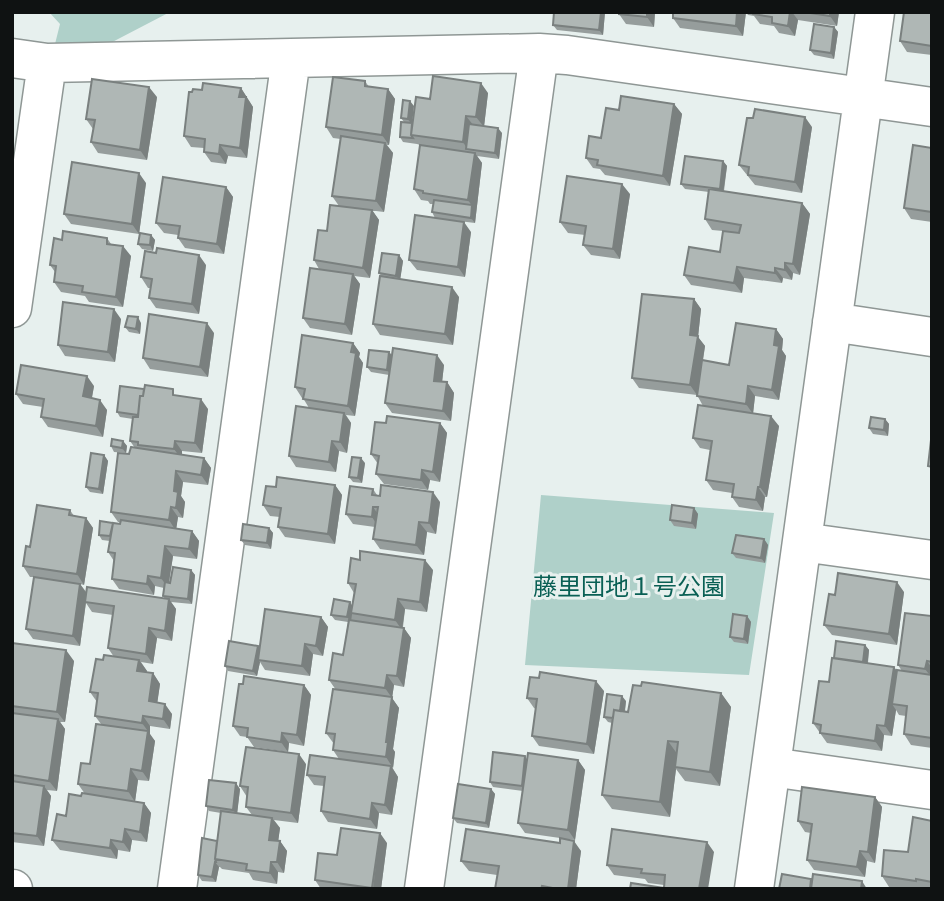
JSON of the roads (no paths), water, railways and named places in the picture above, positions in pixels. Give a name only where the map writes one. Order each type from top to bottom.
[{"type":"street","points":[[754,889],[875,12]]},
{"type":"street","points":[[424,889],[540,53]]},
{"type":"street","points":[[12,308],[29,60],[567,54],[932,107]]},
{"type":"street","points":[[177,889],[291,58]]},
{"type":"street","points":[[832,322],[932,337]]},
{"type":"street","points":[[802,542],[932,561]]},
{"type":"street","points":[[771,767],[932,790]]},
{"type":"park label","name":"藤里団地１号公園","points":[[629,586]]}]
